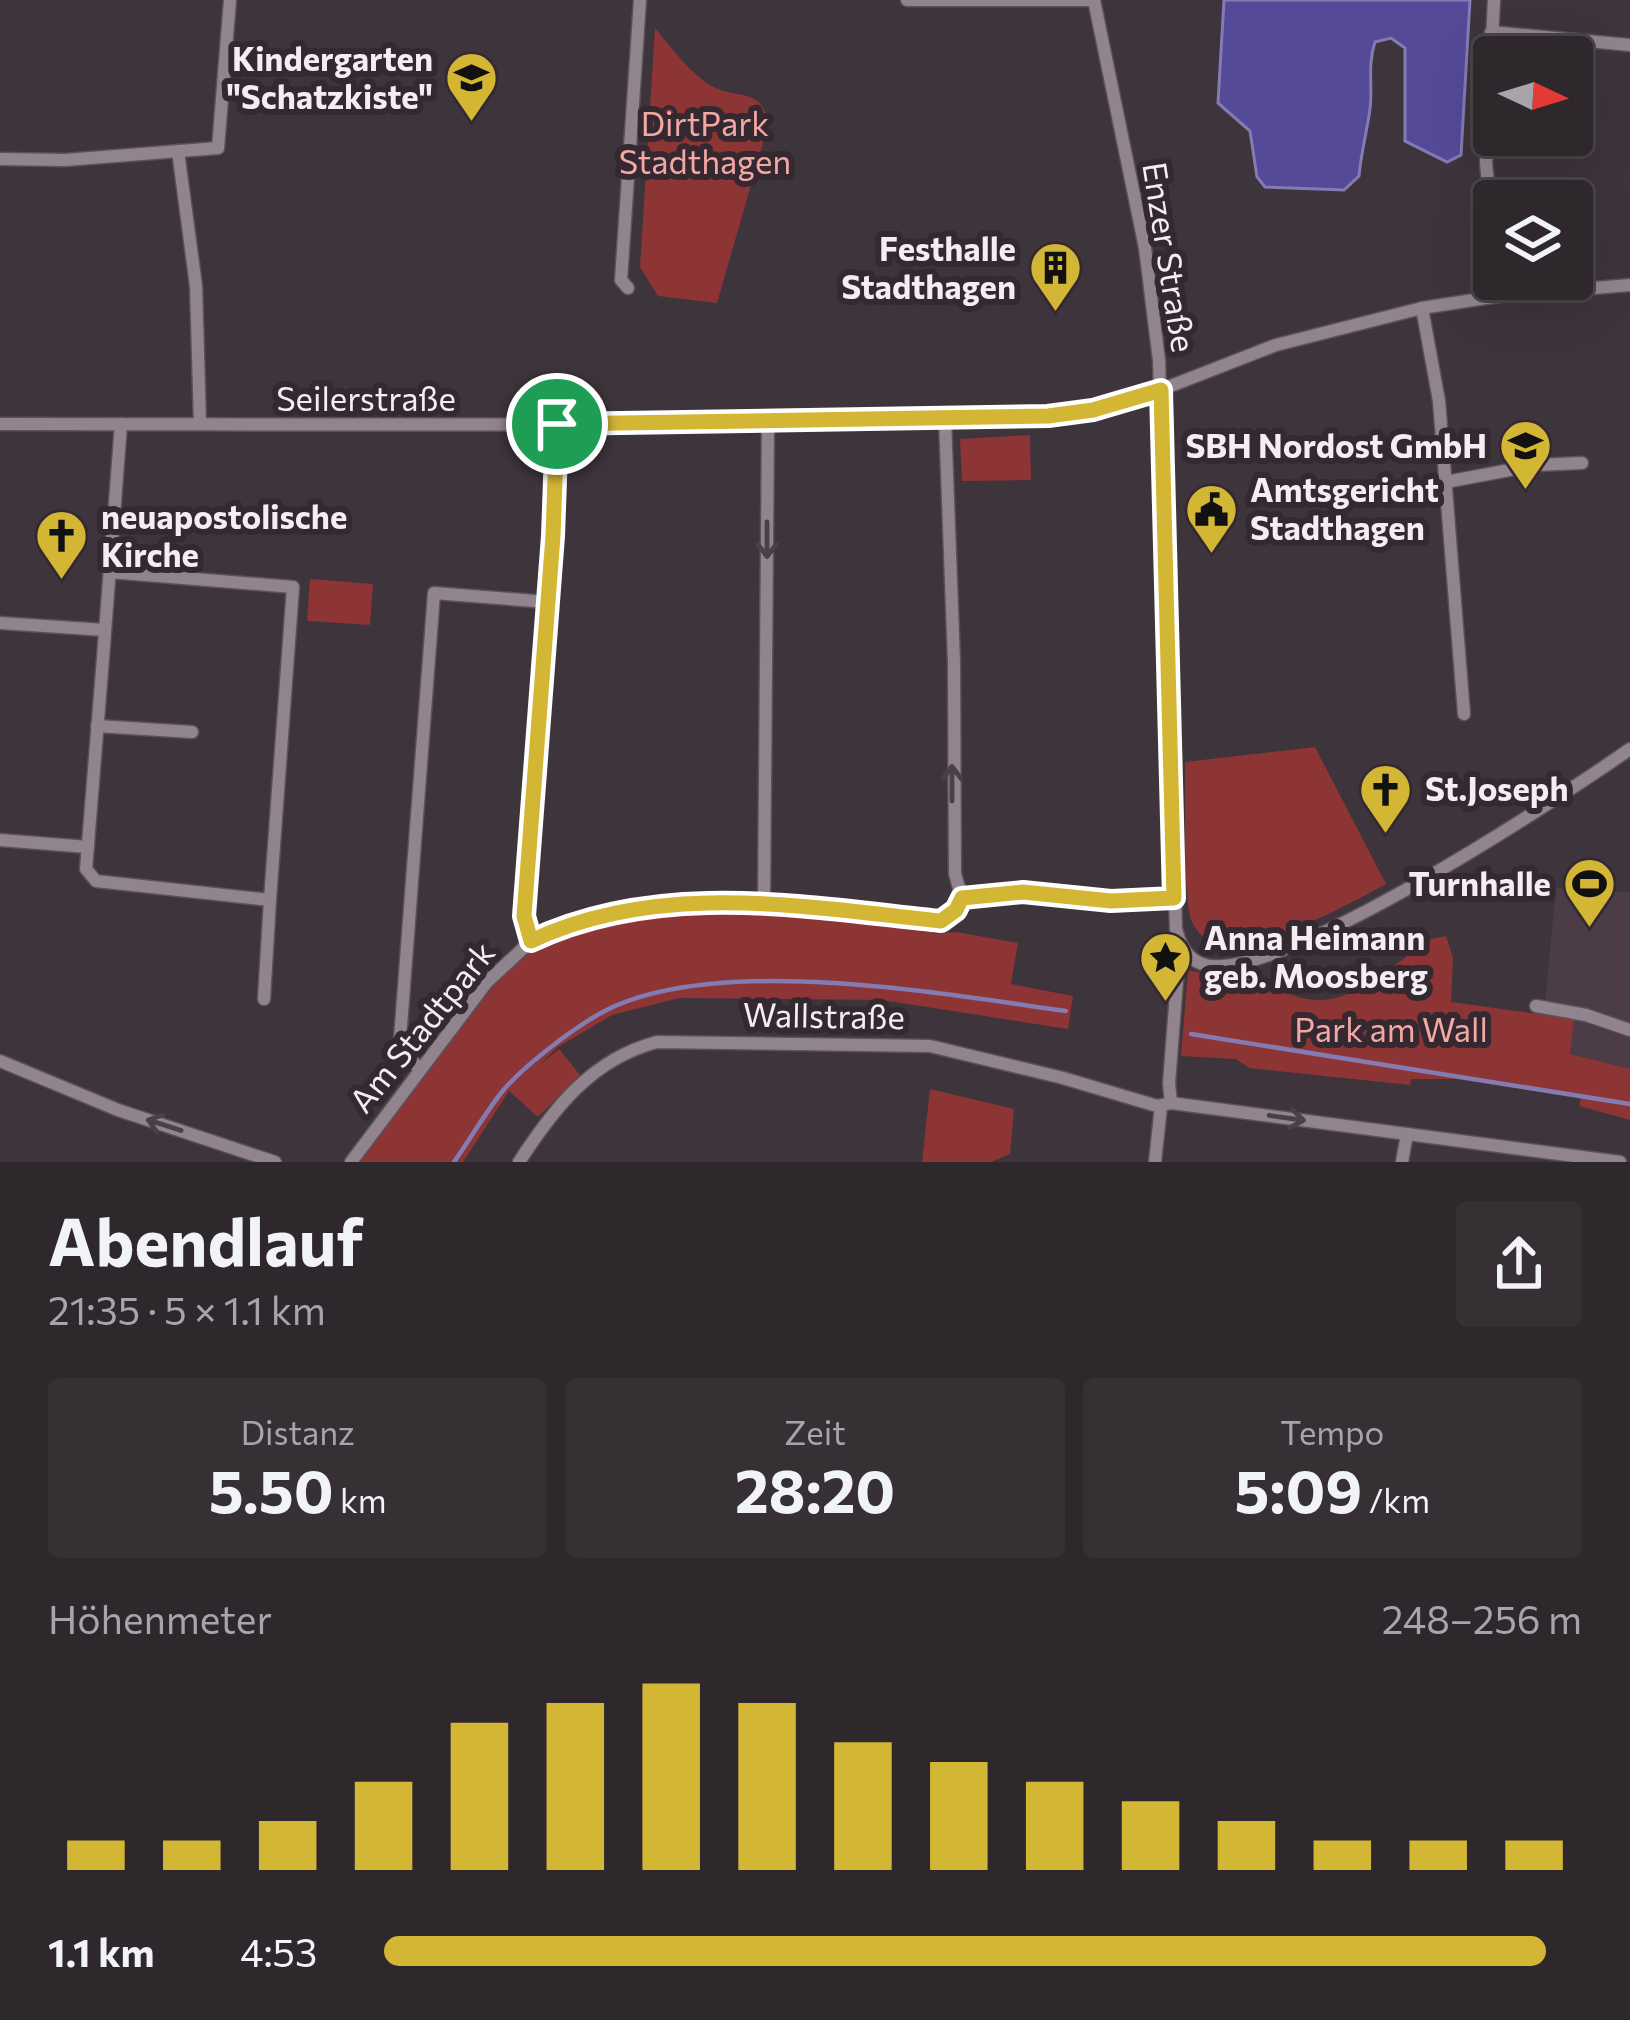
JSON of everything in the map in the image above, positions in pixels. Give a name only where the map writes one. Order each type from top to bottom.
[{"type":"street","points":[[0,159],[65,160],[218,148],[230,0]]},
{"type":"street","points":[[628,288],[621,280],[640,0]]},
{"type":"street","points":[[907,0],[1094,0]]},
{"type":"street","name":"Enzer Straße","points":[[1094,0],[1145,248],[1161,390],[1174,898],[1176,929],[1187,954]]},
{"type":"street","points":[[1488,180],[1494,0]]},
{"type":"street","points":[[1491,32],[1630,45]]},
{"type":"street","points":[[178,151],[196,286],[200,424]]},
{"type":"street","name":"Seilerstraße","points":[[1593,289],[1630,286]]},
{"type":"street","name":"Seilerstraße","points":[[0,424],[768,423],[1071,413],[1132,401],[1276,345],[1422,308],[1473,300]]},
{"type":"street","points":[[1422,308],[1439,400],[1464,714]]},
{"type":"street","points":[[945,418],[955,874],[962,898]]},
{"type":"street","points":[[764,903],[768,423]]},
{"type":"street","points":[[121,424],[86,869],[96,881],[270,899]]},
{"type":"street","points":[[531,941],[524,916],[557,424]]},
{"type":"street","points":[[1446,482],[1536,465],[1582,463]]},
{"type":"street","points":[[109,572],[293,587],[264,999]]},
{"type":"street","points":[[420,1069],[406,1055],[400,1039],[434,593],[548,602]]},
{"type":"street","points":[[0,623],[104,630]]},
{"type":"street","points":[[97,726],[192,732]]},
{"type":"street","points":[[1155,1162],[1169,1083],[1178,968],[1187,954],[1199,963],[1237,963],[1323,934],[1382,904],[1630,749]]},
{"type":"street","points":[[0,840],[88,847]]},
{"type":"street","name":"Am Stadtpark","points":[[350,1162],[487,982],[531,941],[558,928],[645,910],[723,901],[941,921],[956,910],[962,898],[1023,892],[1111,901],[1174,898]]},
{"type":"street","points":[[1536,1006],[1586,1015],[1630,1030]]},
{"type":"street","name":"Wallstraße","points":[[519,1162],[543,1125],[591,1072],[626,1051],[657,1042],[930,1046],[1166,1105],[1620,1162]]},
{"type":"street","points":[[0,1061],[118,1110],[275,1162]]},
{"type":"street","points":[[1402,1162],[1407,1134]]},
{"type":"shaded area","points":[[1224,0],[1470,0],[1461,155],[1447,162],[1405,141],[1405,48],[1391,38],[1375,42],[1359,176],[1344,190],[1265,187],[1257,177],[1250,131],[1218,103]]},
{"type":"shaded area","points":[[1556,888],[1630,892],[1630,1069],[1569,1054],[1575,1008],[1545,1002]]},
{"type":"green space","name":"DirtPark Stadthagen","points":[[655,28],[703,80],[755,99],[768,126],[717,303],[658,296],[640,267]]},
{"type":"green space","points":[[1030,435],[1031,480],[962,481],[960,439]]},
{"type":"green space","points":[[310,579],[373,584],[370,625],[307,621]]},
{"type":"green space","points":[[1315,747],[1386,884],[1329,914],[1257,942],[1211,943],[1194,926],[1189,910],[1185,762]]},
{"type":"green space","points":[[733,908],[1018,943],[1011,984],[1073,996],[1068,1029],[882,1000],[680,998],[612,1015],[558,1047],[536,1068],[559,1049],[580,1075],[538,1117],[509,1091],[463,1162],[358,1162],[499,979],[531,948],[616,922]]},
{"type":"green space","name":"Park am Wall","points":[[1446,936],[1453,958],[1451,1002],[1574,1019],[1570,1054],[1630,1069],[1630,1120],[1579,1106],[1581,1098],[1456,1079],[1411,1079],[1410,1085],[1249,1068],[1236,1059],[1181,1056],[1188,970],[1221,977],[1257,970],[1281,989],[1325,1000],[1367,984],[1431,939]]},
{"type":"green space","points":[[930,1089],[1014,1109],[1010,1154],[991,1162],[922,1162]]},
{"type":"waterway","points":[[454,1162],[501,1093],[534,1060],[601,1013],[648,995],[703,985],[829,983],[1066,1011]]},
{"type":"waterway","points":[[1191,1034],[1630,1104]]},
{"type":"place","name":"Kindergarten \"Schatzkiste\"","points":[[472,124]]},
{"type":"place","name":"Festhalle Stadthagen","points":[[1055,314]]},
{"type":"place","name":"SBH Nordost GmbH","points":[[1526,492]]},
{"type":"place","name":"Amtsgericht Stadthagen","points":[[1211,555]]},
{"type":"place","name":"neuapostolische Kirche","points":[[62,582]]},
{"type":"place","name":"St.Joseph","points":[[1386,835]]},
{"type":"place","name":"Turnhalle","points":[[1590,930]]},
{"type":"place","name":"Anna Heimann geb. Moosberg","points":[[1165,1003]]},
{"type":"route","points":[[1161,390],[1174,898],[1111,901],[1023,892],[962,898],[950,917],[941,921],[723,901],[606,916],[558,928],[531,941],[524,916],[557,424],[1048,416],[1093,410],[1161,390]]}]
